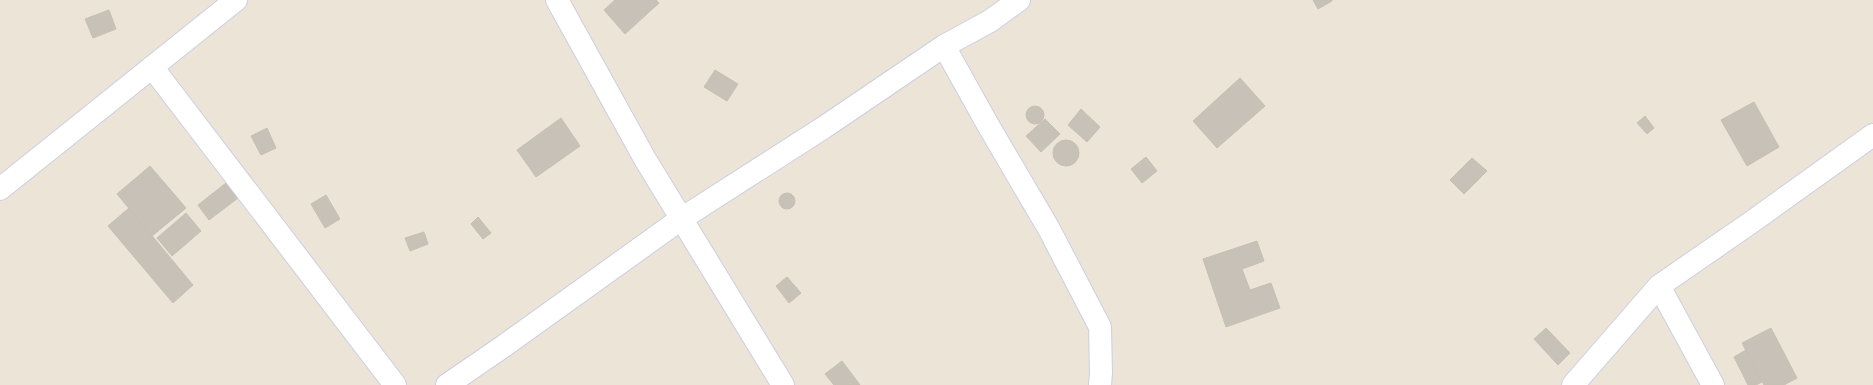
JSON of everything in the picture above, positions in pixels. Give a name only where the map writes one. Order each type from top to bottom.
[{"type":"street","points":[[0,189],[236,0]]},
{"type":"street","points":[[557,0],[680,219],[783,385]]},
{"type":"street","points":[[447,385],[680,219],[823,128],[944,46],[990,21],[1019,0]]},
{"type":"street","points":[[944,46],[1049,229],[1100,327],[1102,373],[1100,385]]},
{"type":"street","points":[[152,67],[395,385]]},
{"type":"street","points":[[1573,385],[1659,286],[1873,135]]},
{"type":"street","points":[[1659,286],[1714,385]]},
{"type":"building","points":[[615,0],[656,0],[659,3],[625,34],[604,10]]},
{"type":"building","points":[[1313,0],[1332,0],[1332,1],[1318,9]]},
{"type":"building","points":[[109,10],[116,29],[93,38],[85,19]]},
{"type":"building","points":[[715,70],[738,84],[727,101],[704,87]]},
{"type":"building","points":[[1240,78],[1265,106],[1217,148],[1193,121]]},
{"type":"building","points":[[1754,102],[1779,147],[1747,166],[1721,120]]},
{"type":"building","points":[[1035,106],[1041,109],[1044,115],[1041,121],[1035,124],[1029,121],[1026,115],[1029,109]]},
{"type":"building","points":[[1081,109],[1100,127],[1087,142],[1068,125]]},
{"type":"building","points":[[1645,116],[1654,128],[1647,134],[1637,123]]},
{"type":"building","points":[[561,118],[580,146],[536,177],[517,150]]},
{"type":"building","points":[[1045,119],[1060,134],[1041,152],[1026,136]]},
{"type":"building","points":[[267,128],[276,148],[261,155],[251,136]]},
{"type":"building","points":[[1066,140],[1075,144],[1079,153],[1075,162],[1066,166],[1057,162],[1053,153],[1057,144]]},
{"type":"building","points":[[1146,157],[1157,171],[1142,183],[1131,169]]},
{"type":"building","points":[[1472,158],[1487,171],[1464,194],[1450,180]]},
{"type":"building","points":[[150,166],[186,208],[152,236],[117,194]]},
{"type":"building","points":[[226,183],[238,198],[209,220],[198,205]]},
{"type":"building","points":[[784,193],[790,193],[795,198],[793,207],[790,209],[784,209],[779,204],[779,198]]},
{"type":"building","points":[[326,195],[340,219],[325,228],[311,204]]},
{"type":"building","points":[[129,208],[193,285],[173,303],[108,226]]},
{"type":"building","points":[[186,213],[201,231],[172,256],[157,238]]},
{"type":"building","points":[[478,217],[491,233],[483,239],[471,224]]},
{"type":"building","points":[[424,232],[428,244],[410,251],[405,238]]},
{"type":"building","points":[[1257,241],[1264,261],[1242,269],[1250,290],[1271,283],[1280,308],[1226,327],[1203,259]]},
{"type":"building","points":[[787,277],[801,293],[789,303],[776,286]]},
{"type":"building","points":[[1546,328],[1570,353],[1558,365],[1534,339]]},
{"type":"building","points":[[1771,328],[1797,378],[1784,385],[1764,385],[1742,343]]},
{"type":"building","points":[[1746,350],[1762,382],[1756,385],[1748,385],[1734,357]]},
{"type":"building","points":[[842,361],[860,385],[834,385],[825,374]]}]
